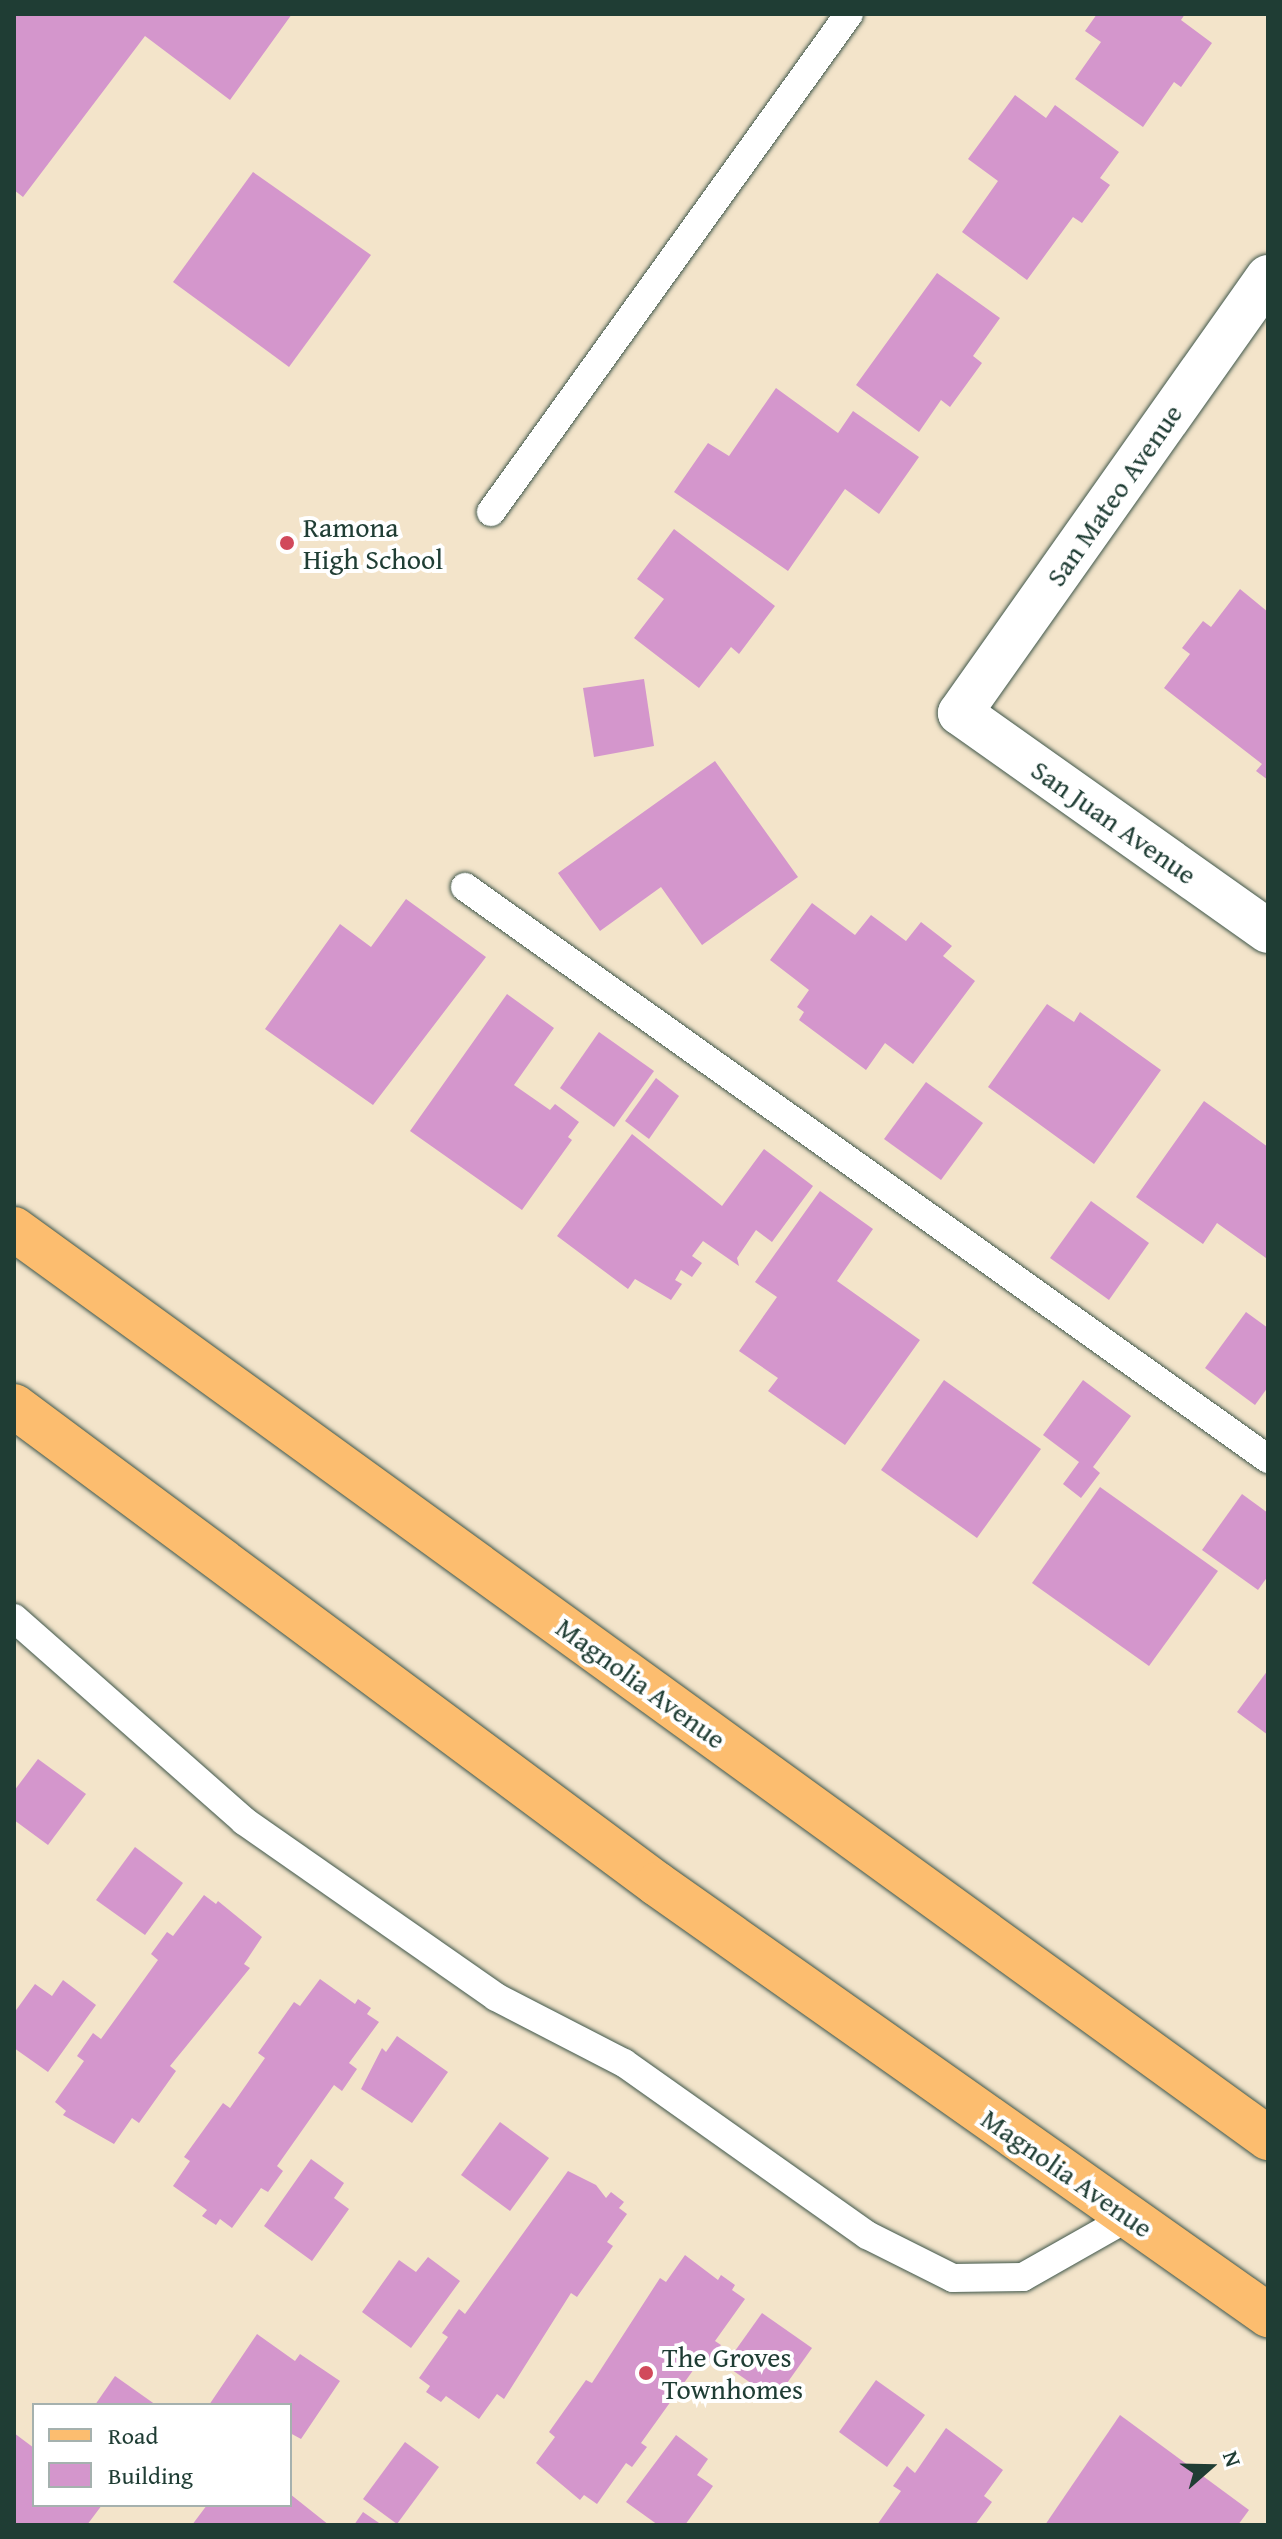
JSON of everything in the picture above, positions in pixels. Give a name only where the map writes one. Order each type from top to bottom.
[{"type":"main road","name":"Magnolia Avenue","points":[[14,1229],[1268,2138]]},
{"type":"main road","name":"Magnolia Avenue","points":[[14,1406],[657,1884],[1268,2315]]},
{"type":"street","name":"San Mateo Avenue","points":[[960,713],[1268,277]]},
{"type":"street","name":"San Juan Avenue","points":[[960,713],[1268,931]]},
{"type":"lane","points":[[491,512],[849,14]]},
{"type":"lane","points":[[465,887],[1268,1459]]},
{"type":"lane","points":[[14,1618],[244,1821],[496,1997],[624,2063],[867,2235],[953,2278],[1023,2277],[1129,2217]]},
{"type":"building","points":[[14,14],[292,14],[230,100],[145,36],[23,197],[14,190]]},
{"type":"building","points":[[1097,14],[1185,14],[1181,20],[1212,43],[1181,87],[1174,82],[1143,127],[1075,79],[1101,42],[1085,31]]},
{"type":"building","points":[[1015,95],[1046,118],[1055,105],[1119,152],[1100,178],[1110,185],[1082,223],[1073,217],[1027,280],[962,232],[998,181],[968,159]]},
{"type":"building","points":[[253,172],[371,255],[289,367],[173,282]]},
{"type":"building","points":[[937,273],[1000,318],[973,356],[982,363],[950,407],[941,400],[919,432],[856,385]]},
{"type":"building","points":[[776,388],[838,433],[853,411],[919,457],[879,514],[845,489],[788,571],[674,492],[708,443],[729,456]]},
{"type":"building","points":[[674,529],[775,606],[739,654],[731,647],[699,688],[634,638],[664,599],[637,579]]},
{"type":"building","points":[[1240,589],[1268,612],[1268,780],[1256,771],[1262,764],[1164,688],[1190,654],[1182,648],[1203,621],[1211,627]]},
{"type":"building","points":[[644,679],[654,746],[594,757],[583,688]]},
{"type":"building","points":[[715,761],[798,877],[702,945],[661,887],[600,931],[558,873]]},
{"type":"building","points":[[406,899],[486,957],[373,1105],[265,1029],[340,924],[371,947]]},
{"type":"building","points":[[812,903],[855,935],[871,915],[906,941],[921,922],[952,946],[943,956],[975,981],[913,1064],[885,1043],[866,1070],[799,1020],[804,1012],[797,1007],[809,990],[770,960]]},
{"type":"building","points":[[507,994],[554,1028],[514,1085],[550,1110],[555,1104],[579,1122],[568,1137],[572,1140],[522,1210],[410,1131]]},
{"type":"building","points":[[1047,1004],[1074,1022],[1080,1012],[1161,1070],[1094,1164],[988,1087]]},
{"type":"building","points":[[599,1032],[654,1071],[614,1127],[560,1088]]},
{"type":"building","points":[[656,1078],[679,1096],[649,1139],[625,1121]]},
{"type":"building","points":[[926,1082],[983,1123],[941,1180],[884,1139]]},
{"type":"building","points":[[1204,1101],[1268,1147],[1266,1258],[1217,1223],[1203,1244],[1136,1197]]},
{"type":"building","points":[[632,1134],[722,1206],[764,1149],[813,1186],[772,1242],[756,1230],[737,1258],[739,1266],[703,1241],[692,1256],[702,1263],[692,1277],[681,1270],[675,1280],[682,1284],[671,1300],[635,1279],[628,1289],[557,1236]]},
{"type":"building","points":[[820,1191],[873,1229],[837,1281],[920,1340],[845,1445],[768,1391],[778,1378],[739,1351],[777,1297],[755,1282]]},
{"type":"building","points":[[1091,1201],[1149,1243],[1109,1300],[1050,1258]]},
{"type":"building","points":[[1246,1312],[1268,1328],[1268,1387],[1255,1405],[1205,1368]]},
{"type":"building","points":[[944,1380],[1041,1449],[977,1538],[881,1470]]},
{"type":"building","points":[[1083,1380],[1131,1416],[1093,1467],[1100,1473],[1081,1498],[1063,1484],[1079,1462],[1043,1435]]},
{"type":"building","points":[[1100,1487],[1218,1571],[1149,1666],[1032,1583]]},
{"type":"building","points":[[1242,1494],[1268,1513],[1268,1576],[1258,1590],[1202,1550]]},
{"type":"building","points":[[1268,1670],[1268,1735],[1237,1712]]},
{"type":"building","points":[[38,1759],[86,1794],[48,1845],[14,1820],[14,1791]]},
{"type":"building","points":[[135,1847],[183,1883],[145,1935],[96,1900]]},
{"type":"building","points":[[204,1895],[216,1904],[218,1901],[262,1937],[244,1964],[250,1968],[170,2066],[176,2071],[139,2123],[132,2118],[114,2144],[63,2115],[66,2111],[55,2102],[84,2061],[77,2056],[93,2033],[101,2039],[158,1960],[151,1954],[167,1932],[173,1936]]},
{"type":"building","points":[[320,1979],[355,2004],[358,1999],[371,2008],[367,2014],[379,2022],[349,2063],[357,2069],[342,2091],[334,2085],[277,2166],[283,2171],[268,2192],[261,2188],[232,2228],[220,2219],[216,2225],[202,2216],[207,2210],[173,2186],[190,2161],[184,2157],[223,2103],[230,2108],[265,2058],[258,2053],[294,2002],[300,2006]]},
{"type":"building","points":[[63,1980],[96,2005],[48,2072],[14,2048],[14,2013],[35,1984],[52,1996]]},
{"type":"building","points":[[397,2036],[448,2072],[412,2123],[361,2089],[382,2048],[386,2052]]},
{"type":"building","points":[[500,2122],[549,2158],[510,2211],[461,2175]]},
{"type":"building","points":[[311,2159],[344,2183],[334,2198],[349,2209],[312,2261],[264,2226]]},
{"type":"building","points":[[568,2171],[596,2185],[606,2198],[611,2192],[624,2202],[619,2208],[627,2214],[607,2242],[613,2246],[577,2297],[571,2293],[504,2399],[497,2394],[479,2419],[446,2396],[441,2402],[426,2392],[430,2386],[419,2378],[448,2337],[442,2333],[459,2309],[465,2314]]},
{"type":"building","name":"The Groves Townhomes","points":[[685,2255],[718,2280],[721,2275],[735,2285],[732,2290],[745,2299],[715,2341],[721,2345],[706,2366],[699,2362],[641,2443],[647,2447],[632,2467],[626,2463],[597,2504],[584,2495],[580,2500],[536,2463],[555,2437],[549,2432],[586,2380],[592,2383],[660,2278],[666,2282]]},
{"type":"building","points":[[428,2257],[460,2281],[411,2348],[362,2312],[399,2260],[416,2272]]},
{"type":"building","points":[[762,2313],[812,2348],[775,2400],[725,2365]]},
{"type":"building","points":[[257,2334],[295,2361],[300,2354],[340,2381],[301,2439],[292,2434],[292,2403],[210,2403]]},
{"type":"building","points":[[115,2376],[153,2403],[96,2403]]},
{"type":"building","points":[[876,2380],[925,2415],[887,2467],[839,2432]]},
{"type":"building","points":[[1120,2415],[1249,2510],[1238,2525],[1045,2525]]},
{"type":"building","points":[[946,2428],[1003,2470],[984,2496],[992,2502],[975,2525],[877,2525],[901,2491],[893,2486],[907,2466],[915,2473]]},
{"type":"building","points":[[14,2433],[32,2446],[32,2507],[100,2507],[87,2525],[14,2525]]},
{"type":"building","points":[[676,2435],[708,2459],[697,2475],[713,2486],[685,2525],[658,2525],[626,2502]]},
{"type":"building","points":[[405,2442],[439,2467],[397,2524],[363,2499]]},
{"type":"building","points":[[292,2496],[329,2525],[192,2525],[206,2507],[292,2507]]},
{"type":"building","points":[[363,2512],[382,2525],[354,2525]]},
{"type":"place","name":"Ramona High School","points":[[287,543]]},
{"type":"place","name":"The Groves Townhomes","points":[[646,2373]]}]
